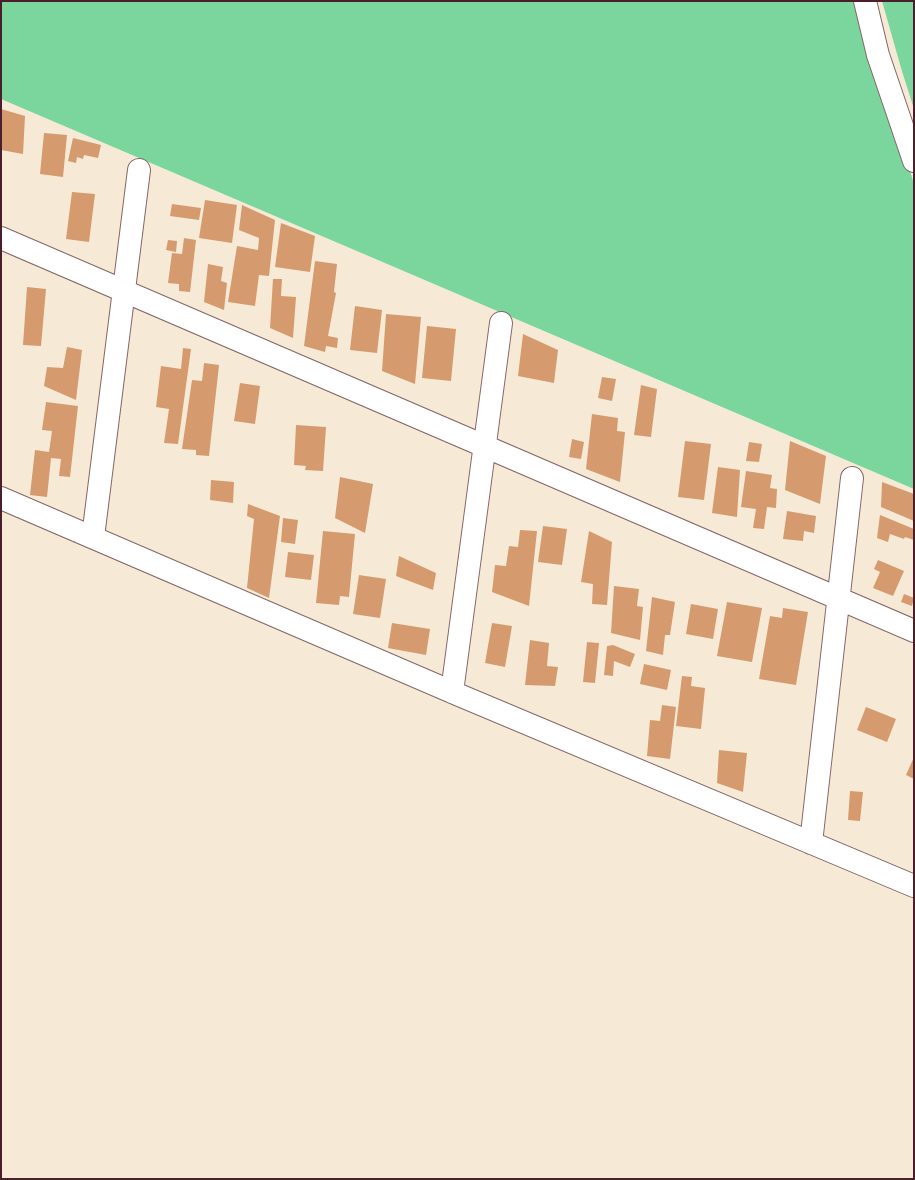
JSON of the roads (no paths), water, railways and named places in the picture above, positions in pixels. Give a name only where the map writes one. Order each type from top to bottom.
[{"type":"street","points":[[865,1],[878,55],[914,162]]},
{"type":"street","points":[[93,537],[140,170]]},
{"type":"street","points":[[1,238],[914,631]]},
{"type":"street","points":[[452,692],[501,323]]},
{"type":"street","points":[[811,843],[852,478]]},
{"type":"street","points":[[1,498],[452,692],[914,886]]}]
